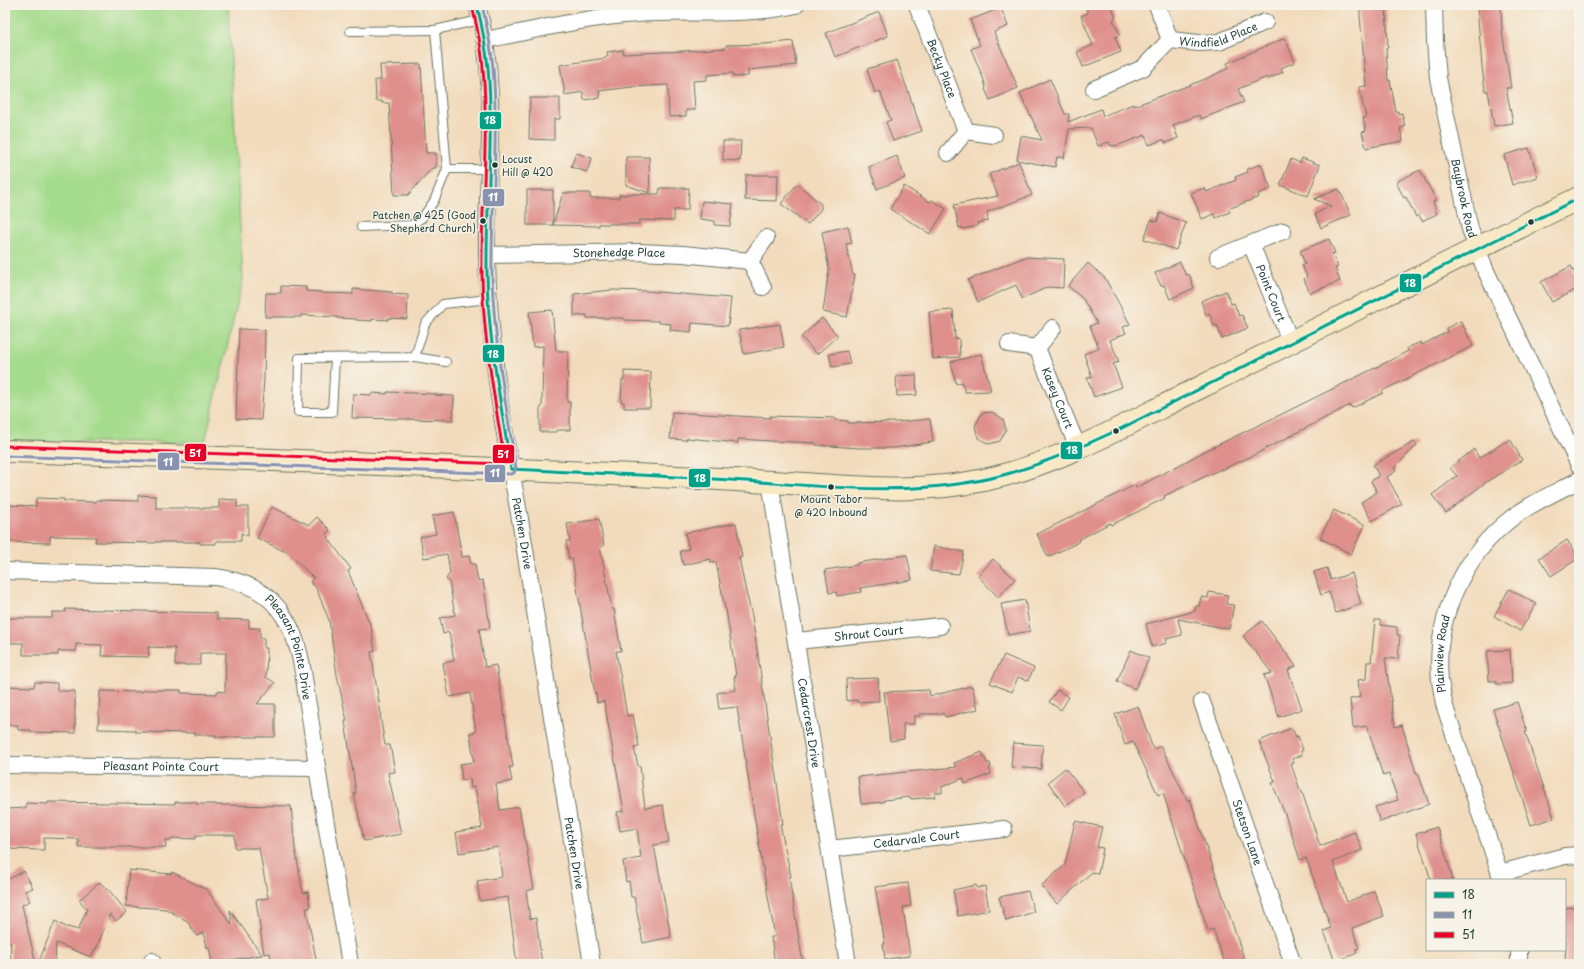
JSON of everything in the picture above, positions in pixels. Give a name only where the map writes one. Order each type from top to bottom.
[{"type":"street","points":[[485,40],[590,18],[636,14],[673,8],[702,13],[762,11],[796,5]]},
{"type":"street","name":"Becky Place","points":[[917,5],[966,131]]},
{"type":"street","name":"Windfield Place","points":[[1157,5],[1170,40]]},
{"type":"street","name":"Baybrook Road","points":[[1434,5],[1438,78],[1470,229],[1485,269],[1579,465]]},
{"type":"street","name":"Patchen Drive","points":[[478,12],[485,40],[491,107],[487,255],[491,336],[510,469],[520,519],[592,964]]},
{"type":"street","name":"Windfield Place","points":[[1170,40],[1199,43],[1219,42],[1265,22]]},
{"type":"street","name":"Windfield Place","points":[[1094,89],[1143,68],[1170,40]]},
{"type":"street","points":[[948,153],[966,131],[994,135]]},
{"type":"street","points":[[5,451],[510,469],[868,488],[898,489],[951,485],[982,480],[1017,471],[1078,448],[1291,343],[1477,247],[1579,198]]},
{"type":"street","points":[[1218,257],[1283,231]]},
{"type":"street","points":[[762,287],[750,260],[766,238]]},
{"type":"street","name":"Point Court","points":[[1251,244],[1291,343]]},
{"type":"street","name":"Stonehedge Place","points":[[487,255],[638,252],[683,254],[750,260]]},
{"type":"street","points":[[1009,344],[1037,348],[1054,328]]},
{"type":"street","name":"Kasey Court","points":[[1037,348],[1078,448]]},
{"type":"street","name":"Plainview Road","points":[[1501,876],[1444,704],[1440,679],[1440,649],[1445,619],[1459,584],[1480,548],[1513,517],[1537,502],[1579,480]]},
{"type":"street","name":"Cedarcrest Drive","points":[[770,482],[797,641],[848,964]]},
{"type":"street","name":"Pleasant Pointe Drive","points":[[5,571],[215,577],[235,580],[256,588],[272,600],[285,617],[295,637],[303,666],[317,768],[350,964]]},
{"type":"street","name":"Shrout Court","points":[[797,641],[940,626]]},
{"type":"street","name":"Stetson Lane","points":[[1202,702],[1293,964]]},
{"type":"street","name":"Pleasant Pointe Court","points":[[5,765],[317,768]]},
{"type":"street","name":"Cedarvale Court","points":[[830,849],[1004,829]]},
{"type":"street","points":[[1501,876],[1565,856],[1579,855]]},
{"type":"street","points":[[1519,951],[1519,964]]},
{"type":"lane","points":[[350,31],[435,30],[478,12]]},
{"type":"lane","points":[[361,227],[411,225],[422,218],[434,201],[448,169],[435,30]]},
{"type":"lane","points":[[448,169],[489,170]]},
{"type":"lane","points":[[415,357],[425,324],[443,304],[489,299]]},
{"type":"lane","points":[[335,358],[332,412],[298,412],[299,358],[415,357],[446,362]]},
{"type":"green space","points":[[5,5],[228,5],[243,279],[205,442],[5,442]]},
{"type":"building","points":[[1084,5],[1111,5],[1116,18],[1113,20],[1120,35],[1115,37],[1121,52],[1083,67],[1077,52],[1093,45],[1081,16],[1088,13]]},
{"type":"building","points":[[1360,5],[1386,5],[1388,81],[1390,80],[1396,112],[1398,111],[1398,114],[1402,113],[1405,127],[1400,128],[1403,141],[1366,148],[1362,132],[1366,131],[1363,118],[1366,118],[1359,87],[1366,86]]},
{"type":"building","points":[[1501,6],[1502,31],[1511,88],[1506,88],[1513,123],[1494,126],[1488,91],[1485,91],[1477,7]]},
{"type":"building","points":[[1001,8],[1008,26],[994,32],[1018,88],[990,100],[985,89],[984,80],[971,49],[980,45],[970,20]]},
{"type":"building","points":[[879,12],[888,36],[835,57],[826,33]]},
{"type":"building","points":[[1285,38],[1295,62],[1281,68],[1283,72],[1268,79],[1267,77],[1238,89],[1244,102],[1201,119],[1199,115],[1173,125],[1178,138],[1165,143],[1164,140],[1162,140],[1149,145],[1145,135],[1116,146],[1111,146],[1109,142],[1098,146],[1091,128],[1069,129],[1064,158],[1057,157],[1055,167],[1017,160],[1021,136],[1042,140],[1020,93],[1050,79],[1065,114],[1069,114],[1068,122],[1101,109],[1103,116],[1203,80],[1229,68],[1227,63]]},
{"type":"building","points":[[793,41],[796,65],[748,70],[748,76],[733,77],[733,73],[707,75],[707,80],[693,81],[695,110],[686,110],[686,116],[669,117],[668,85],[599,91],[600,98],[584,100],[583,92],[565,95],[560,65],[606,58],[606,56],[608,56],[607,52],[623,50],[623,54],[684,51],[726,48],[726,45],[765,44]]},
{"type":"building","points":[[897,60],[922,131],[893,141],[886,122],[891,120],[880,91],[875,93],[867,69]]},
{"type":"building","points":[[421,64],[426,153],[436,153],[436,168],[432,168],[408,195],[394,195],[389,103],[376,101],[375,80],[381,80],[380,65]]},
{"type":"building","points":[[530,98],[560,98],[560,119],[554,119],[554,140],[529,139]]},
{"type":"building","points":[[723,141],[741,141],[740,161],[723,160]]},
{"type":"building","points":[[1529,148],[1538,177],[1512,185],[1504,155]]},
{"type":"building","points":[[576,153],[592,158],[587,172],[571,167]]},
{"type":"building","points":[[897,156],[905,178],[877,189],[869,167]]},
{"type":"building","points":[[626,157],[649,157],[650,193],[626,185]]},
{"type":"building","points":[[1302,158],[1320,165],[1308,196],[1280,185],[1291,159],[1300,163]]},
{"type":"building","points":[[1019,162],[1032,195],[987,212],[988,221],[977,223],[978,226],[963,229],[962,227],[959,228],[954,205],[998,196],[989,174]]},
{"type":"building","points":[[1261,164],[1271,189],[1258,194],[1259,197],[1228,209],[1230,212],[1216,218],[1214,214],[1202,219],[1191,193],[1205,188],[1206,192],[1236,180],[1235,177],[1248,172],[1247,169]]},
{"type":"building","points":[[1420,170],[1436,200],[1433,202],[1437,214],[1422,221],[1419,215],[1416,217],[1406,197],[1404,198],[1396,182]]},
{"type":"building","points":[[746,175],[778,175],[777,201],[745,200]]},
{"type":"building","points":[[797,184],[821,204],[821,209],[808,224],[781,204]]},
{"type":"building","points":[[904,186],[930,202],[932,200],[946,209],[930,234],[890,209]]},
{"type":"building","points":[[660,188],[689,188],[688,210],[674,210],[674,221],[639,220],[639,224],[599,224],[599,226],[553,225],[563,193],[590,193],[590,198],[619,198],[619,195],[626,194],[659,194]]},
{"type":"building","points":[[1339,189],[1351,215],[1321,228],[1315,214],[1331,206],[1314,199]]},
{"type":"building","points":[[527,190],[553,190],[553,225],[527,225]]},
{"type":"building","points":[[702,201],[733,204],[730,226],[714,225],[715,221],[700,219]]},
{"type":"building","points":[[1160,213],[1186,223],[1176,250],[1144,239],[1151,220],[1157,222]]},
{"type":"building","points":[[848,226],[852,243],[846,244],[853,275],[855,275],[847,317],[823,312],[829,269],[822,232]]},
{"type":"building","points":[[1329,239],[1335,253],[1332,254],[1338,267],[1335,268],[1340,281],[1310,293],[1304,279],[1307,277],[1302,265],[1305,264],[1300,251]]},
{"type":"building","points":[[1025,257],[1064,259],[1063,288],[1048,287],[1022,299],[1016,285],[978,302],[968,280]]},
{"type":"building","points":[[1180,262],[1186,275],[1189,274],[1194,288],[1170,299],[1164,285],[1161,286],[1155,273]]},
{"type":"building","points":[[1088,263],[1105,278],[1130,324],[1123,327],[1126,333],[1110,340],[1119,362],[1113,364],[1122,387],[1094,397],[1087,378],[1092,377],[1084,354],[1099,348],[1090,326],[1097,323],[1083,299],[1068,286]]},
{"type":"building","points":[[1571,266],[1579,281],[1579,288],[1552,302],[1541,282]]},
{"type":"building","points":[[281,286],[306,287],[306,291],[321,293],[353,294],[353,289],[392,292],[392,294],[408,295],[407,319],[388,318],[388,320],[372,319],[372,321],[301,315],[301,317],[265,317],[266,293],[281,293]]},
{"type":"building","points":[[612,290],[646,291],[731,298],[728,326],[692,323],[691,332],[670,330],[671,324],[659,323],[659,321],[624,320],[624,318],[587,318],[587,315],[574,316],[574,294]]},
{"type":"building","points":[[1226,291],[1231,304],[1234,303],[1239,316],[1242,315],[1248,328],[1222,339],[1217,325],[1214,326],[1209,313],[1206,315],[1201,301]]},
{"type":"building","points":[[552,310],[556,351],[568,351],[567,402],[570,402],[570,430],[540,432],[543,346],[533,347],[529,312]]},
{"type":"building","points":[[953,310],[955,339],[959,338],[960,357],[933,359],[929,312]]},
{"type":"building","points":[[822,318],[838,336],[817,354],[801,337]]},
{"type":"building","points":[[1461,321],[1473,346],[1382,391],[1383,393],[1352,408],[1350,405],[1252,456],[1164,496],[1165,498],[1111,525],[1110,523],[1078,540],[1079,541],[1075,544],[1048,557],[1037,534],[1135,485],[1136,488],[1211,448],[1393,359],[1408,351],[1407,348],[1421,342],[1422,345],[1447,332],[1446,328]]},
{"type":"building","points":[[780,324],[784,347],[744,354],[739,330]]},
{"type":"building","points":[[239,329],[265,330],[261,420],[236,419]]},
{"type":"building","points":[[847,351],[850,364],[832,367],[829,354]]},
{"type":"building","points":[[981,354],[991,391],[965,392],[962,382],[956,384],[951,362]]},
{"type":"building","points":[[624,371],[651,372],[650,408],[624,408],[624,402],[621,402]]},
{"type":"building","points":[[916,375],[917,395],[897,396],[896,376]]},
{"type":"building","points":[[387,392],[454,396],[453,420],[352,418],[353,394],[371,395],[371,393],[387,394]]},
{"type":"building","points":[[672,412],[770,418],[770,416],[835,418],[835,420],[848,421],[848,423],[897,422],[930,419],[933,442],[894,448],[859,448],[816,445],[816,443],[738,439],[738,443],[687,438],[686,440],[670,439]]},
{"type":"building","points":[[992,412],[1003,419],[1006,430],[1000,441],[989,444],[978,438],[975,426],[982,413]]},
{"type":"building","points":[[1510,439],[1522,460],[1486,482],[1446,513],[1432,495],[1457,476],[1450,468],[1474,449],[1479,458]]},
{"type":"building","points":[[1414,442],[1417,445],[1394,468],[1396,471],[1387,477],[1402,504],[1372,521],[1361,502],[1377,492],[1371,481],[1379,476],[1373,465]]},
{"type":"building","points":[[138,495],[156,496],[156,508],[219,508],[219,499],[237,500],[237,507],[248,507],[248,536],[241,533],[241,541],[216,541],[216,544],[200,544],[200,542],[95,542],[96,537],[50,536],[50,543],[10,542],[10,540],[5,540],[5,505],[36,506],[36,498],[96,502],[97,500],[138,501]]},
{"type":"building","points":[[272,507],[309,525],[317,517],[330,530],[326,534],[329,537],[328,538],[351,569],[348,571],[371,627],[375,651],[371,652],[380,715],[385,745],[390,745],[395,772],[388,773],[401,834],[364,841],[354,793],[356,793],[345,721],[347,721],[337,675],[329,620],[316,588],[310,581],[314,578],[288,553],[257,538]]},
{"type":"building","points":[[1334,510],[1365,525],[1351,554],[1320,538]]},
{"type":"building","points":[[454,512],[462,557],[469,556],[471,564],[475,564],[478,581],[483,580],[490,628],[479,629],[485,667],[496,665],[513,767],[509,767],[512,781],[496,784],[500,810],[519,807],[534,889],[526,891],[530,919],[536,918],[542,964],[517,964],[508,897],[480,901],[477,881],[502,877],[498,847],[459,853],[456,832],[482,828],[475,787],[471,788],[470,779],[462,780],[460,764],[474,762],[470,733],[476,732],[470,693],[449,697],[443,663],[454,661],[449,632],[443,634],[440,618],[455,615],[449,581],[446,579],[450,573],[447,554],[424,558],[420,537],[436,534],[432,516]]},
{"type":"building","points":[[599,519],[604,546],[600,547],[612,609],[614,609],[621,651],[616,651],[627,716],[633,715],[639,747],[634,748],[638,766],[640,767],[645,808],[663,805],[669,842],[654,845],[671,937],[643,943],[634,897],[631,897],[629,881],[626,882],[623,861],[641,858],[637,828],[620,831],[617,812],[624,811],[604,701],[597,703],[572,558],[569,559],[566,541],[570,541],[567,524]]},
{"type":"building","points":[[736,523],[742,557],[739,558],[752,616],[783,824],[780,824],[791,877],[789,877],[803,964],[775,964],[771,937],[775,937],[737,707],[719,709],[717,693],[736,690],[734,677],[736,676],[726,609],[716,562],[711,563],[711,559],[683,565],[680,551],[689,549],[685,533]]},
{"type":"building","points":[[1567,540],[1579,558],[1551,576],[1539,558]]},
{"type":"building","points":[[934,546],[964,552],[959,574],[930,571]]},
{"type":"building","points":[[907,555],[912,580],[860,588],[861,592],[837,596],[836,592],[829,593],[825,570]]},
{"type":"building","points":[[993,559],[1015,579],[998,597],[978,576]]},
{"type":"building","points":[[1327,568],[1331,580],[1352,573],[1361,604],[1336,613],[1329,592],[1321,595],[1314,572]]},
{"type":"building","points":[[1509,589],[1536,604],[1520,631],[1494,616]]},
{"type":"building","points":[[1209,592],[1228,595],[1226,604],[1234,605],[1229,629],[1178,619],[1182,635],[1166,639],[1167,643],[1152,647],[1146,624],[1195,611],[1196,606],[1199,606],[1201,597],[1208,598]]},
{"type":"building","points":[[1025,600],[1030,631],[1008,635],[1001,604]]},
{"type":"building","points":[[65,609],[217,613],[217,619],[249,620],[249,628],[260,628],[260,638],[264,638],[264,648],[267,648],[266,677],[275,683],[257,704],[275,704],[275,737],[216,737],[216,735],[195,735],[195,733],[135,732],[135,730],[98,729],[100,691],[143,692],[143,690],[181,690],[181,693],[217,694],[217,691],[225,692],[226,653],[200,653],[200,665],[175,665],[175,648],[148,647],[149,657],[101,656],[102,645],[76,644],[76,651],[58,651],[58,655],[23,655],[23,643],[5,643],[5,618],[52,618],[52,612],[66,612]]},
{"type":"building","points":[[1375,620],[1380,620],[1381,625],[1397,627],[1397,635],[1400,635],[1398,659],[1385,658],[1395,727],[1402,725],[1416,773],[1418,773],[1429,804],[1380,822],[1375,807],[1398,800],[1389,774],[1383,776],[1367,726],[1353,728],[1350,699],[1360,697],[1358,680],[1366,679],[1367,662],[1371,662]]},
{"type":"building","points":[[1262,621],[1296,666],[1288,670],[1302,709],[1279,717],[1264,675],[1272,673],[1243,636]]},
{"type":"building","points":[[1131,650],[1149,658],[1135,689],[1117,681]]},
{"type":"building","points":[[1510,650],[1512,683],[1496,684],[1496,681],[1489,681],[1487,651]]},
{"type":"building","points":[[1004,655],[1034,668],[1028,681],[1018,677],[1012,692],[990,683]]},
{"type":"building","points":[[878,678],[879,701],[847,701],[846,679]]},
{"type":"building","points":[[35,682],[57,683],[57,691],[75,691],[75,733],[31,732],[31,730],[18,730],[18,725],[5,725],[5,686],[34,687]]},
{"type":"building","points":[[972,686],[978,709],[945,717],[944,714],[920,714],[920,716],[914,716],[914,724],[903,724],[904,739],[890,741],[884,692],[929,690],[930,696]]},
{"type":"building","points":[[1057,690],[1069,697],[1061,710],[1049,702]]},
{"type":"building","points":[[1517,702],[1527,732],[1525,732],[1554,818],[1531,825],[1493,709]]},
{"type":"building","points":[[1138,706],[1153,749],[1161,746],[1187,800],[1190,799],[1246,964],[1225,964],[1213,929],[1208,931],[1163,793],[1158,795],[1133,742],[1125,745],[1115,714]]},
{"type":"building","points":[[1292,728],[1296,737],[1298,736],[1303,750],[1301,751],[1302,755],[1292,759],[1294,763],[1291,764],[1320,846],[1355,832],[1362,850],[1333,862],[1347,902],[1374,891],[1384,916],[1352,928],[1359,948],[1356,949],[1357,953],[1335,962],[1324,931],[1331,928],[1306,858],[1300,860],[1285,814],[1272,783],[1275,782],[1259,741]]},
{"type":"building","points":[[1013,743],[1043,745],[1041,769],[1011,767]]},
{"type":"building","points":[[982,752],[987,763],[990,763],[991,767],[989,768],[991,774],[965,784],[963,778],[942,787],[942,793],[934,793],[935,797],[911,799],[910,797],[884,800],[884,802],[861,804],[858,777],[956,767],[954,763]]},
{"type":"building","points":[[1065,768],[1084,792],[1065,806],[1048,782]]},
{"type":"building","points":[[48,802],[175,804],[175,802],[196,802],[196,804],[216,805],[291,806],[295,848],[303,893],[308,892],[310,908],[306,908],[317,964],[272,964],[270,953],[264,954],[256,900],[268,898],[259,848],[235,848],[235,835],[196,835],[196,839],[172,838],[172,840],[165,840],[166,847],[78,847],[78,839],[44,838],[44,850],[5,849],[5,809],[26,808],[26,803],[48,804]]},
{"type":"building","points":[[1075,821],[1102,827],[1097,847],[1103,848],[1098,874],[1092,872],[1057,904],[1041,886],[1065,865]]},
{"type":"building","points":[[1437,827],[1453,879],[1431,879],[1416,834]]},
{"type":"building","points":[[129,870],[171,874],[172,872],[207,890],[232,925],[230,910],[262,955],[212,963],[204,932],[197,936],[187,921],[166,909],[126,906]]},
{"type":"building","points":[[24,871],[33,888],[25,891],[30,901],[22,905],[36,964],[10,964],[11,943],[5,945],[5,881]]},
{"type":"building","points":[[100,882],[107,890],[108,889],[127,912],[116,921],[110,914],[96,949],[91,957],[56,943],[55,964],[38,964],[55,921],[68,928],[78,930],[87,909],[79,900]]},
{"type":"building","points":[[908,883],[911,906],[903,907],[910,956],[885,959],[883,944],[885,944],[875,887]]},
{"type":"building","points":[[976,885],[977,888],[985,886],[989,910],[958,916],[953,890]]},
{"type":"building","points":[[1028,891],[1034,912],[1006,921],[999,897]]},
{"type":"building","points":[[1579,906],[1579,964],[1565,964],[1566,908]]},
{"type":"transit line","name":"18","points":[[477,5],[486,52],[490,94],[487,248],[488,298],[496,372],[511,469]]},
{"type":"transit line","name":"11","points":[[5,456],[514,473],[516,468],[501,373],[493,300],[492,250],[495,94],[491,52],[482,5]]},
{"type":"transit line","name":"51","points":[[5,446],[505,464],[490,370],[483,299],[482,249],[485,95],[482,53],[472,6]]},
{"type":"transit line","name":"18","points":[[511,469],[703,478],[824,487],[888,489],[951,485],[1000,476],[1054,458],[1122,428],[1579,198]]},
{"type":"place","name":"Locust Hill @ 420","points":[[495,165]]},
{"type":"place","name":"Patchen @ 425 (Good Shepherd Church)","points":[[483,221]]},
{"type":"place","name":"Mount Tabor @ 420 Inbound","points":[[831,487]]}]
